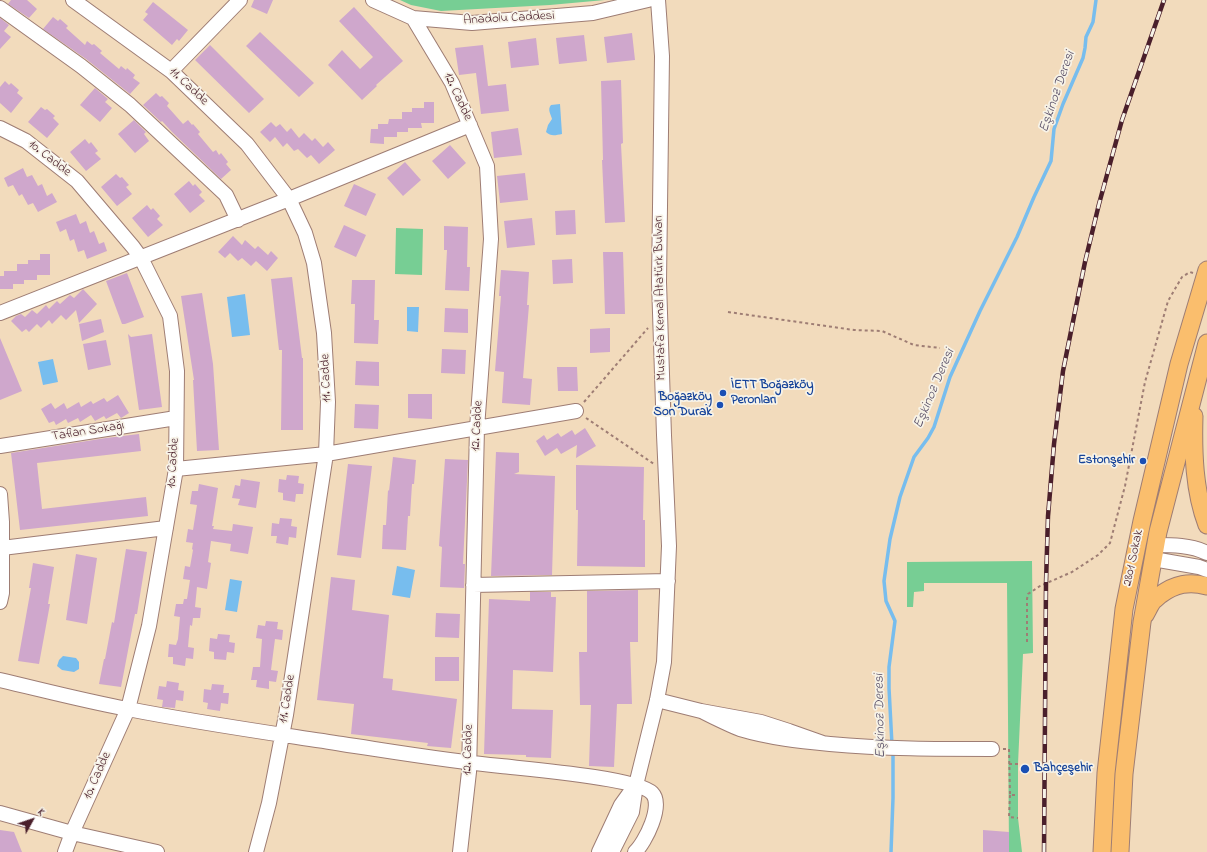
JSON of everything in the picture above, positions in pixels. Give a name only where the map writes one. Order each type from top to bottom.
[{"type":"main road","name":"2801 Sokak","points":[[1102,852],[1106,773],[1116,670],[1124,610],[1134,559],[1179,364],[1202,273]]},
{"type":"main road","name":"2801 Sokak","points":[[1120,852],[1124,774],[1152,550],[1207,342]]},
{"type":"main road","points":[[1134,559],[1140,551],[1152,550],[1147,540],[1148,530],[1175,411],[1179,364]]},
{"type":"main road","points":[[1195,386],[1194,444],[1197,484],[1204,517],[1207,524]]},
{"type":"main road","points":[[1142,622],[1153,601],[1165,591],[1185,583],[1198,583],[1207,586]]},
{"type":"street","name":"11. Cadde","points":[[73,0],[171,71],[247,144],[289,199],[305,233],[314,263],[324,333],[328,402],[326,454],[286,715],[269,803],[256,852]]},
{"type":"street","points":[[171,71],[240,0]]},
{"type":"street","name":"Anadolu Caddesi","points":[[373,0],[413,18],[472,23],[593,13],[648,0]]},
{"type":"street","name":"Mustafa Kemal Atatürk Bulvarı","points":[[612,852],[632,812],[636,785],[657,700],[664,662],[669,546],[659,282],[662,56],[658,0]]},
{"type":"street","points":[[0,8],[81,66],[130,105],[226,195],[238,220]]},
{"type":"street","name":"12. Cadde","points":[[413,18],[452,84],[488,166],[491,239],[477,428],[470,763],[460,852]]},
{"type":"street","points":[[0,313],[238,220],[470,125]]},
{"type":"street","name":"10. Cadde","points":[[0,128],[26,141],[77,181],[140,258],[170,316],[177,371],[176,469],[149,626],[128,709],[72,833],[65,852]]},
{"type":"street","points":[[176,469],[326,454],[576,411]]},
{"type":"street","name":"Taflan Sokağı","points":[[0,446],[176,418]]},
{"type":"street","points":[[0,495],[2,522],[2,593],[0,602]]},
{"type":"street","points":[[2,548],[166,528]]},
{"type":"street","points":[[1152,550],[1176,545],[1207,552]]},
{"type":"street","points":[[1152,550],[1207,570]]},
{"type":"street","points":[[473,585],[668,581]]},
{"type":"street","points":[[0,680],[128,709],[470,763],[568,774],[636,785],[652,793],[656,801],[655,812],[650,827],[640,847],[635,852]]},
{"type":"street","points":[[657,700],[701,711],[739,728],[788,740],[905,749],[992,749]]},
{"type":"street","name":"Mustafa Kemal Atatürk Bulvarı","points":[[599,852],[620,806],[636,785]]},
{"type":"street","points":[[0,813],[72,833],[157,852]]},
{"type":"path","points":[[1027,642],[1028,594],[1040,586],[1072,572],[1098,555],[1110,543],[1125,486],[1145,382],[1168,301],[1182,277],[1190,272],[1202,273]]},
{"type":"path","points":[[728,312],[854,330],[882,331],[914,345],[940,348]]},
{"type":"path","points":[[660,315],[576,411],[666,472]]},
{"type":"path","points":[[992,749],[1009,749],[1009,817],[1018,818]]},
{"type":"path","points":[[1009,764],[1018,764]]},
{"type":"path","points":[[1010,795],[1018,795]]},
{"type":"green space","points":[[400,0],[605,0],[550,5],[441,11],[411,5]]},
{"type":"green space","points":[[396,228],[423,229],[422,275],[395,274]]},
{"type":"green space","points":[[1032,561],[1033,653],[1023,654],[1018,764],[1018,818],[1022,852],[1009,852],[1007,583],[924,583],[924,591],[914,592],[913,607],[907,607],[907,562]]},
{"type":"water","points":[[560,104],[562,134],[550,135],[546,132],[552,119],[549,110],[551,105]]},
{"type":"water","points":[[245,294],[250,335],[232,337],[227,297]]},
{"type":"water","points":[[407,307],[419,307],[418,332],[407,331]]},
{"type":"water","points":[[53,359],[58,382],[43,385],[38,362]]},
{"type":"water","points":[[397,566],[415,570],[410,598],[392,595]]},
{"type":"water","points":[[230,579],[242,581],[237,612],[225,610]]},
{"type":"water","points":[[63,656],[76,658],[79,662],[79,669],[74,672],[62,670],[57,666],[59,660]]},
{"type":"building","points":[[11,0],[27,0],[37,9],[29,18],[8,4]]},
{"type":"building","points":[[254,0],[273,0],[267,14],[251,7]]},
{"type":"building","points":[[153,2],[188,30],[179,41],[177,39],[172,45],[143,20],[148,14],[145,12]]},
{"type":"building","points":[[354,7],[403,61],[376,85],[377,86],[362,100],[328,65],[342,50],[360,69],[373,57],[339,21]]},
{"type":"building","points":[[53,17],[58,21],[60,19],[68,26],[66,28],[85,45],[87,41],[92,45],[94,44],[102,51],[100,53],[119,69],[121,66],[126,70],[127,68],[135,75],[133,78],[140,83],[130,94],[86,59],[43,29]]},
{"type":"building","points":[[0,18],[9,25],[4,31],[11,37],[0,49]]},
{"type":"building","points":[[260,32],[314,83],[299,97],[246,46]]},
{"type":"building","points":[[632,33],[635,60],[607,63],[604,37]]},
{"type":"building","points":[[584,35],[587,61],[559,64],[556,38]]},
{"type":"building","points":[[536,38],[539,65],[511,68],[508,42]]},
{"type":"building","points":[[210,45],[264,99],[249,113],[195,60]]},
{"type":"building","points":[[483,45],[488,86],[506,84],[509,111],[481,114],[476,73],[459,75],[455,48]]},
{"type":"building","points":[[621,80],[623,143],[621,144],[625,222],[605,223],[602,160],[601,81]]},
{"type":"building","points":[[5,81],[9,85],[11,83],[19,90],[17,93],[23,98],[11,113],[0,103],[0,87]]},
{"type":"building","points":[[95,88],[108,99],[105,102],[112,108],[100,122],[80,105]]},
{"type":"building","points":[[156,93],[160,97],[162,96],[169,103],[167,106],[183,124],[188,120],[192,125],[193,124],[200,132],[198,134],[213,152],[216,150],[219,155],[221,153],[228,162],[226,164],[231,170],[221,179],[162,121],[161,122],[143,105]]},
{"type":"building","points":[[424,102],[434,102],[434,123],[421,123],[422,128],[408,128],[408,132],[397,132],[397,137],[384,137],[384,144],[370,143],[371,129],[378,129],[378,124],[388,124],[389,119],[402,119],[402,112],[412,112],[412,108],[424,108]]},
{"type":"building","points":[[41,107],[45,110],[47,109],[55,116],[53,118],[59,124],[47,138],[28,122]]},
{"type":"building","points":[[134,120],[146,132],[144,134],[149,141],[135,153],[118,134]]},
{"type":"building","points":[[271,122],[276,127],[280,124],[287,132],[291,128],[299,138],[304,133],[312,141],[315,138],[323,147],[328,142],[335,150],[319,164],[311,155],[307,158],[298,149],[294,151],[287,143],[283,147],[275,137],[270,142],[260,132]]},
{"type":"building","points":[[518,128],[522,155],[494,158],[491,132]]},
{"type":"building","points":[[85,139],[89,144],[91,142],[98,151],[95,153],[101,159],[86,171],[70,152]]},
{"type":"building","points":[[450,145],[466,163],[448,179],[432,161]]},
{"type":"building","points":[[405,162],[421,180],[403,196],[387,178]]},
{"type":"building","points":[[23,168],[27,177],[32,175],[38,186],[42,184],[47,196],[52,193],[57,202],[38,212],[33,203],[28,205],[22,194],[19,196],[13,185],[8,187],[4,178]]},
{"type":"building","points":[[525,173],[528,200],[500,203],[497,176]]},
{"type":"building","points":[[116,174],[120,178],[122,177],[129,185],[126,187],[132,194],[117,206],[101,187]]},
{"type":"building","points":[[189,181],[193,186],[195,184],[202,192],[199,195],[205,201],[190,213],[174,194]]},
{"type":"building","points":[[354,184],[376,194],[366,216],[344,206]]},
{"type":"building","points":[[147,205],[151,210],[153,208],[160,216],[157,219],[163,225],[148,237],[132,218]]},
{"type":"building","points":[[575,210],[576,234],[556,235],[555,211]]},
{"type":"building","points":[[76,214],[80,224],[86,221],[90,233],[94,231],[99,244],[104,242],[107,251],[87,259],[84,250],[78,252],[74,239],[70,241],[66,229],[60,232],[56,222]]},
{"type":"building","points":[[532,218],[535,245],[507,248],[504,221]]},
{"type":"building","points":[[344,225],[366,235],[356,257],[334,247]]},
{"type":"building","points":[[444,226],[468,227],[467,267],[470,267],[469,291],[445,290],[447,250],[444,250]]},
{"type":"building","points":[[233,236],[242,245],[245,240],[255,249],[258,246],[268,255],[271,251],[278,258],[267,271],[256,261],[251,266],[242,258],[238,261],[230,253],[225,258],[218,252]]},
{"type":"building","points":[[603,252],[623,252],[625,314],[605,314]]},
{"type":"building","points":[[40,254],[50,254],[50,275],[37,275],[37,280],[24,280],[24,284],[13,284],[13,289],[0,289],[0,276],[4,276],[4,271],[17,271],[17,264],[28,264],[28,260],[40,260]]},
{"type":"building","points":[[572,259],[573,283],[553,284],[552,260]]},
{"type":"building","points":[[501,270],[529,272],[527,305],[529,305],[523,378],[532,379],[530,405],[502,403],[504,372],[495,371],[501,296],[499,296]]},
{"type":"building","points":[[127,273],[144,317],[122,324],[106,281]]},
{"type":"building","points":[[292,277],[303,358],[303,430],[281,430],[282,350],[279,350],[271,279]]},
{"type":"building","points":[[352,280],[375,280],[374,320],[379,320],[378,344],[354,343],[355,304],[351,304]]},
{"type":"building","points":[[83,289],[97,304],[79,323],[76,310],[66,320],[61,315],[52,324],[49,320],[41,328],[37,324],[29,332],[26,329],[22,332],[11,321],[16,316],[21,314],[25,317],[32,310],[37,314],[46,305],[49,309],[57,301],[60,304],[70,295],[74,298]]},
{"type":"building","points":[[202,293],[213,364],[219,450],[197,451],[194,380],[181,296]]},
{"type":"building","points":[[445,308],[468,309],[468,333],[444,332]]},
{"type":"building","points":[[101,319],[104,332],[82,341],[79,324]]},
{"type":"building","points":[[610,328],[610,352],[590,353],[590,329]]},
{"type":"building","points":[[128,334],[131,337],[152,334],[162,407],[139,410]]},
{"type":"building","points":[[0,338],[22,391],[0,400]]},
{"type":"building","points":[[106,340],[111,365],[88,370],[83,344]]},
{"type":"building","points":[[442,349],[466,350],[465,374],[441,373]]},
{"type":"building","points":[[356,361],[379,362],[379,386],[355,385]]},
{"type":"building","points":[[557,367],[577,367],[578,391],[558,391]]},
{"type":"building","points":[[408,394],[432,394],[432,419],[408,418]]},
{"type":"building","points":[[118,395],[129,413],[121,418],[117,413],[106,419],[104,416],[95,421],[91,415],[80,422],[78,418],[68,423],[66,419],[56,425],[54,421],[49,423],[41,409],[51,403],[55,409],[64,403],[67,409],[79,402],[81,407],[91,401],[93,404],[104,398],[107,402]]},
{"type":"building","points":[[355,404],[379,405],[378,429],[354,428]]},
{"type":"building","points":[[585,428],[596,446],[576,458],[577,445],[561,454],[557,448],[545,456],[536,441],[544,435],[547,440],[558,433],[561,437],[572,430],[575,435]]},
{"type":"building","points":[[139,434],[141,451],[37,463],[42,509],[146,497],[148,516],[20,530],[11,453]]},
{"type":"building","points":[[496,452],[519,453],[519,472],[514,474],[555,476],[552,575],[491,576]]},
{"type":"building","points":[[393,457],[416,460],[414,484],[412,484],[410,516],[408,516],[406,550],[382,549],[383,525],[386,525],[388,490],[389,491]]},
{"type":"building","points":[[445,459],[468,460],[463,564],[465,564],[464,588],[440,587],[442,547],[439,546]]},
{"type":"building","points":[[348,464],[372,466],[361,558],[337,555]]},
{"type":"building","points":[[576,465],[644,467],[643,520],[645,520],[645,567],[577,566],[578,510],[576,510]]},
{"type":"building","points":[[287,475],[299,476],[298,483],[304,484],[303,494],[296,494],[295,502],[283,500],[283,493],[278,492],[279,479],[286,480]]},
{"type":"building","points":[[241,479],[260,482],[256,508],[238,505],[240,499],[232,498],[235,485],[240,486]]},
{"type":"building","points":[[199,484],[218,488],[212,526],[214,526],[213,529],[232,531],[233,524],[253,527],[248,554],[230,551],[231,544],[211,541],[208,562],[211,563],[207,589],[197,587],[195,607],[201,608],[200,618],[193,618],[192,626],[190,625],[188,647],[194,648],[193,659],[186,658],[185,666],[173,664],[173,657],[168,657],[169,644],[176,645],[178,639],[180,617],[174,616],[176,604],[183,604],[184,599],[187,599],[190,580],[183,579],[185,566],[190,567],[193,543],[186,542],[188,529],[193,530],[197,505],[190,504],[192,491],[198,491]]},
{"type":"building","points":[[280,518],[292,519],[291,526],[297,527],[296,538],[289,537],[288,545],[276,543],[277,536],[271,536],[272,523],[279,524]]},
{"type":"building","points":[[126,549],[147,552],[137,614],[135,614],[121,687],[99,684],[112,622],[114,623]]},
{"type":"building","points":[[76,554],[97,558],[87,624],[66,620]]},
{"type":"building","points":[[33,563],[54,567],[48,604],[50,604],[39,664],[18,661],[31,588],[29,588]]},
{"type":"building","points":[[331,577],[355,580],[352,610],[389,615],[383,678],[393,679],[392,690],[457,699],[451,748],[427,746],[428,743],[351,734],[354,704],[317,700]]},
{"type":"building","points":[[638,590],[638,642],[630,642],[632,704],[617,704],[614,767],[589,766],[591,705],[580,705],[579,652],[587,652],[587,591]]},
{"type":"building","points":[[530,592],[551,592],[551,597],[556,597],[553,672],[513,670],[512,709],[553,710],[551,758],[526,757],[526,755],[484,754],[489,599],[530,601]]},
{"type":"building","points":[[436,613],[460,614],[459,638],[435,637]]},
{"type":"building","points":[[266,621],[278,622],[277,629],[283,630],[282,640],[275,639],[271,670],[278,671],[276,682],[269,681],[269,689],[256,687],[257,680],[251,680],[253,667],[260,667],[262,639],[256,638],[258,625],[265,626]]},
{"type":"building","points":[[218,634],[230,635],[229,642],[235,643],[234,653],[227,652],[226,660],[214,659],[214,652],[209,651],[210,638],[217,639]]},
{"type":"building","points":[[435,657],[459,657],[459,681],[435,681]]},
{"type":"building","points":[[167,681],[179,683],[178,690],[184,691],[183,701],[176,700],[175,708],[162,707],[163,700],[157,699],[159,686],[166,687]]},
{"type":"building","points":[[212,684],[224,685],[223,693],[229,693],[228,704],[221,703],[220,711],[207,709],[208,703],[203,702],[204,689],[211,690]]},
{"type":"building","points":[[0,830],[14,832],[22,852],[0,852]]},
{"type":"building","points":[[983,830],[1009,832],[1009,852],[983,852]]},
{"type":"waterway","name":"Eşkinoz Deresi","points":[[892,745],[889,667],[895,621],[886,601],[884,581],[890,539],[900,497],[914,457],[934,427],[950,377],[980,311],[1017,237],[1051,161],[1054,129],[1083,58],[1086,37],[1093,22],[1096,0]]},
{"type":"waterway","name":"Eşkinoz Deresi","points":[[891,852],[893,751]]},
{"type":"railway","points":[[1044,852],[1046,583],[1048,516],[1054,444],[1063,371],[1085,262],[1099,204],[1122,120],[1164,0]]},
{"type":"place","name":"İETT Boğazköy Peronları","points":[[723,393]]},
{"type":"place","name":"Boğazköy Son Durak","points":[[720,405]]},
{"type":"place","name":"Estonşehir","points":[[1143,461]]},
{"type":"place","name":"Bahçeşehir","points":[[1025,769]]}]
